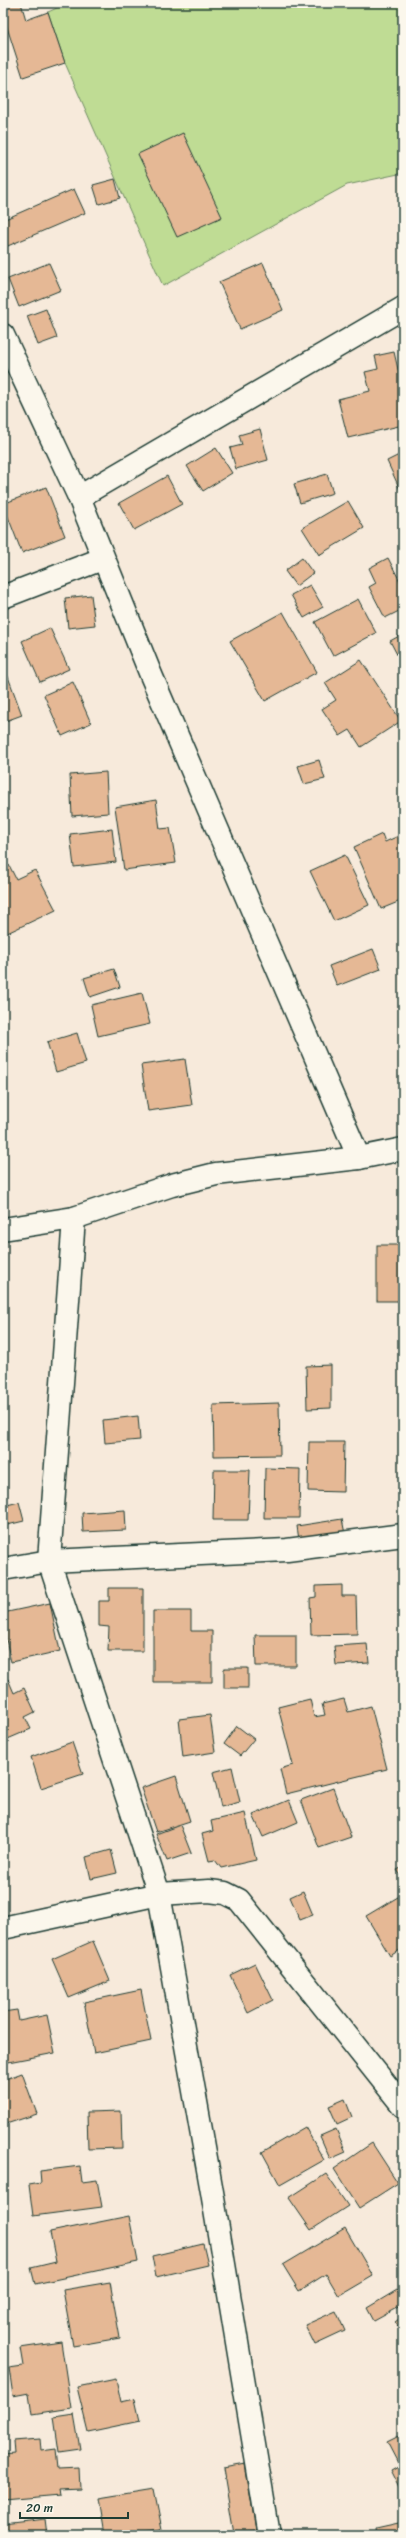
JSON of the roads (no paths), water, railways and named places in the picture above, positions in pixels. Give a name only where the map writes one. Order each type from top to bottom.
[{"type":"street","points":[[79,497],[403,308]]},
{"type":"street","points":[[3,335],[79,497],[102,559],[359,1158]]},
{"type":"street","points":[[3,597],[102,559]]},
{"type":"street","points":[[3,1229],[74,1218],[172,1185],[216,1174],[359,1158],[403,1149]]},
{"type":"street","points":[[74,1218],[49,1561],[159,1894],[215,2208],[269,2535]]},
{"type":"street","points":[[3,1569],[49,1561],[287,1550],[403,1535]]},
{"type":"street","points":[[3,1928],[159,1894],[209,1891],[225,1893],[239,1900],[403,2106]]}]
